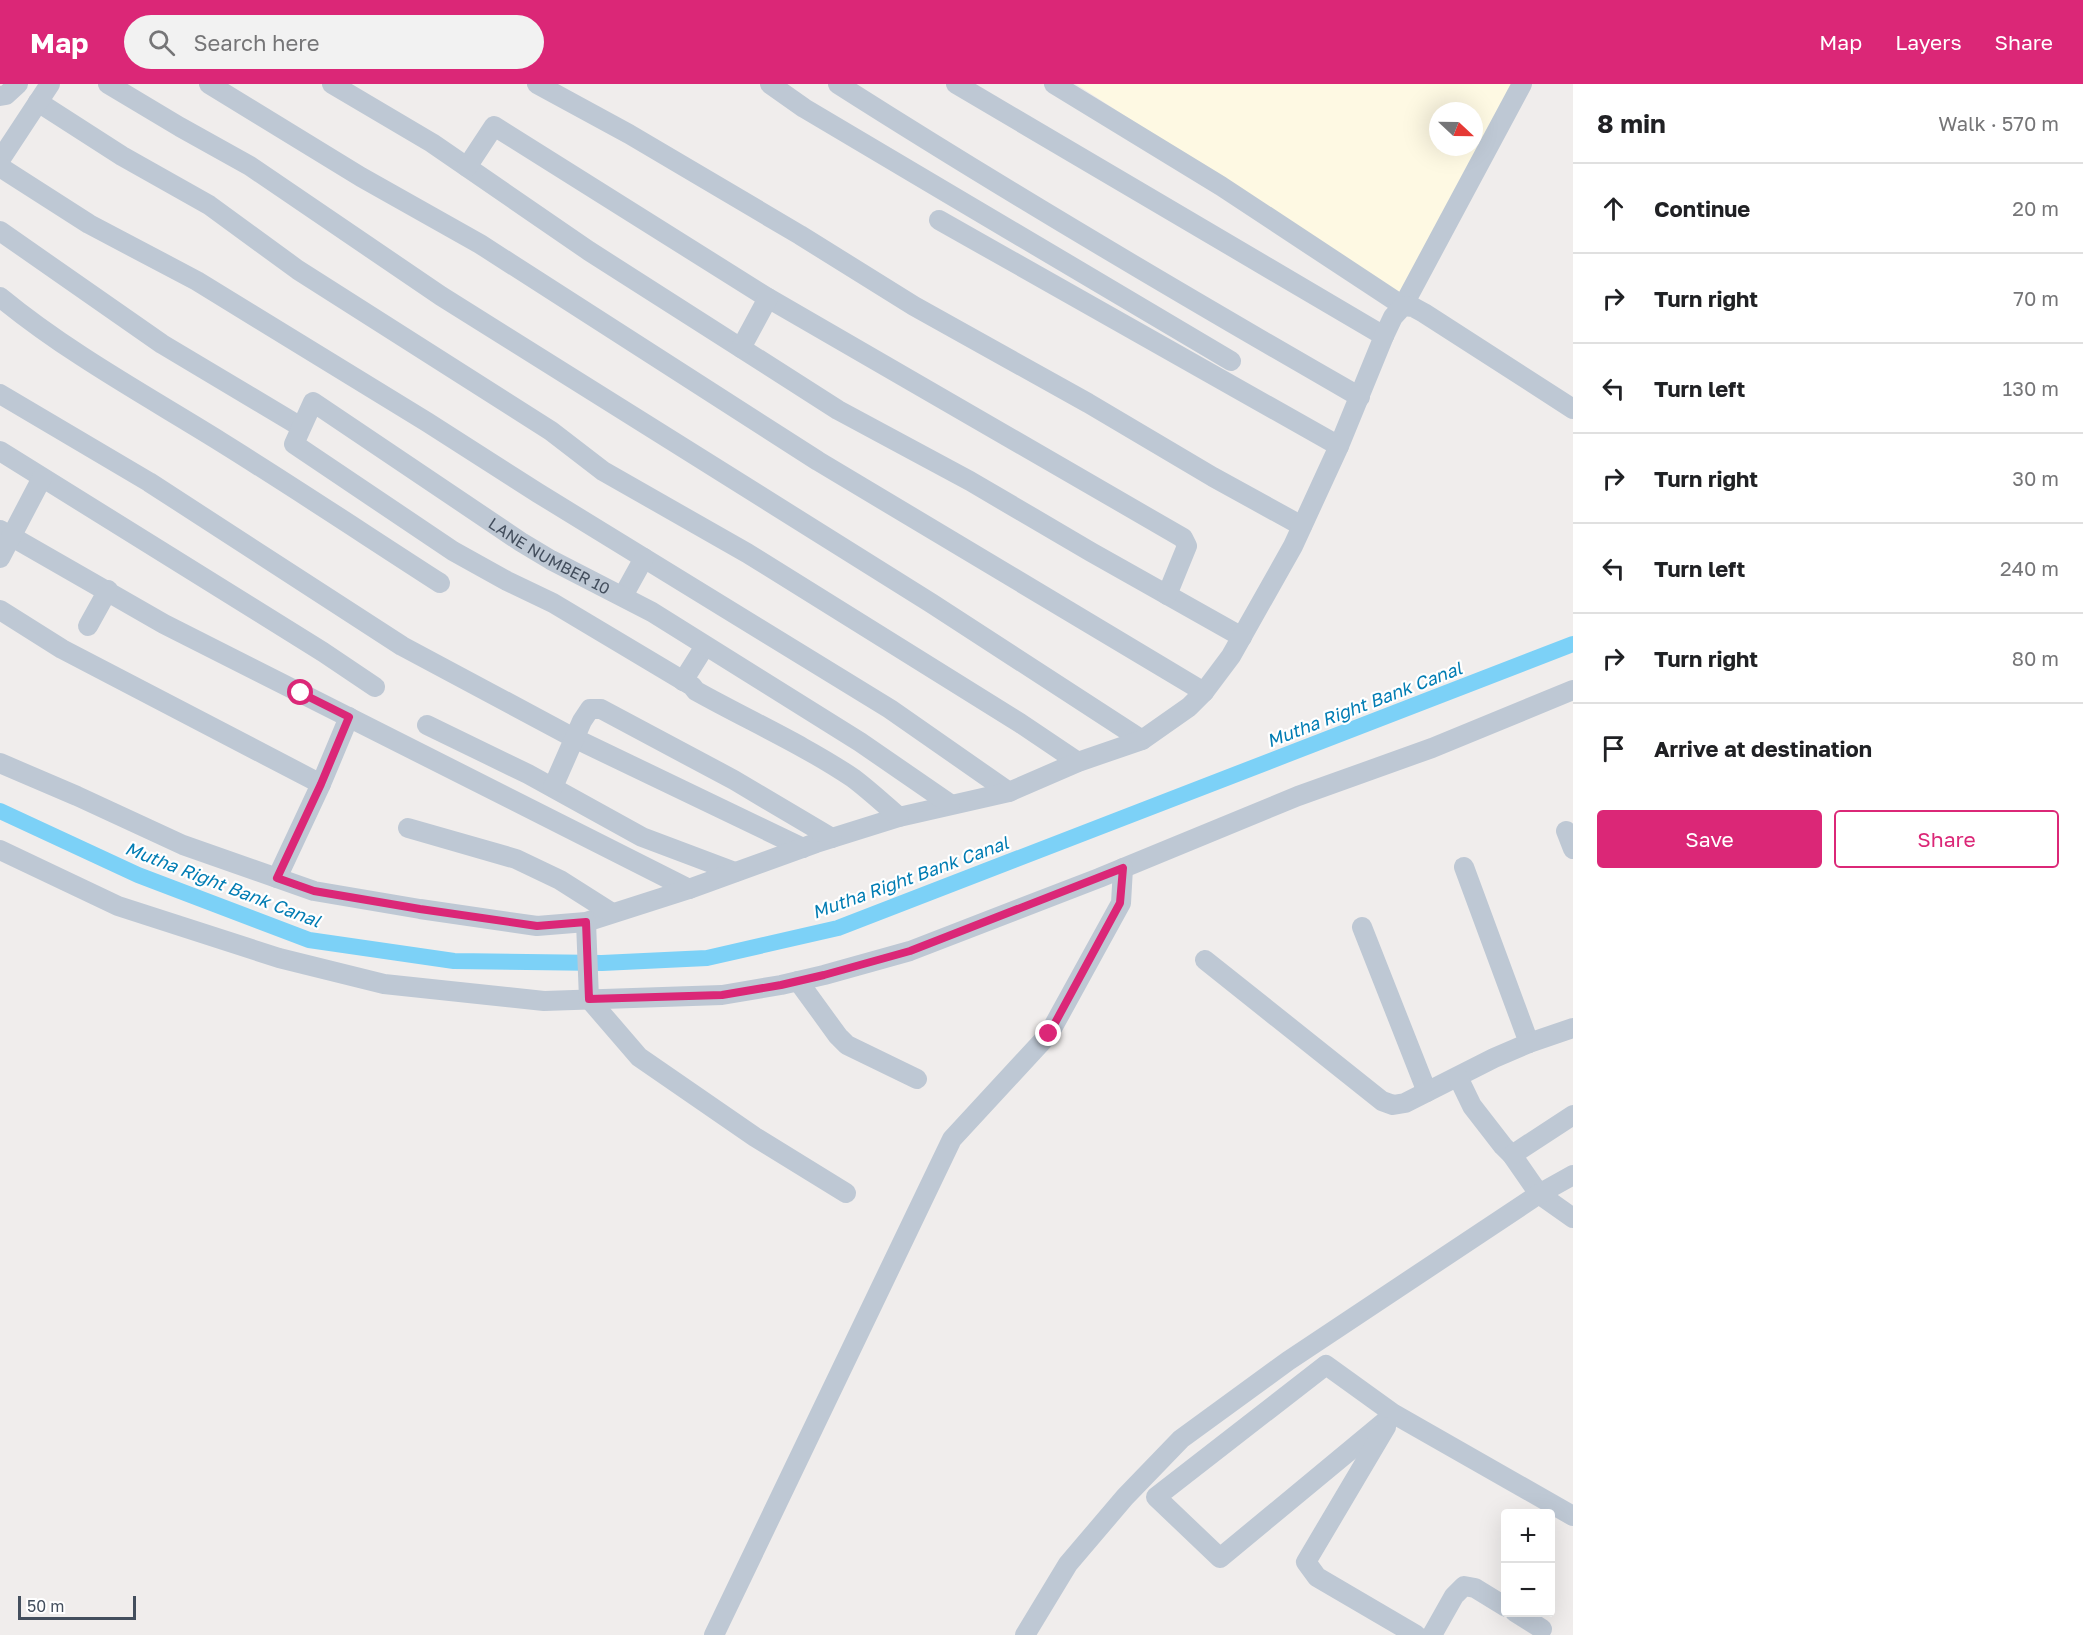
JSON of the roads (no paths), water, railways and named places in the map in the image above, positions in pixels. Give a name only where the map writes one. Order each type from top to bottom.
[{"type":"street","points":[[0,96],[6,95],[18,84]]},
{"type":"street","points":[[0,160],[50,84]]},
{"type":"street","points":[[108,84],[180,128],[250,166],[441,296],[931,603],[1142,740]]},
{"type":"street","points":[[209,84],[361,177],[480,244],[818,461],[1204,692]]},
{"type":"street","points":[[332,84],[432,143],[589,251],[838,410],[970,480],[1242,637]]},
{"type":"street","points":[[537,84],[639,140],[800,235],[914,306],[1302,526]]},
{"type":"street","points":[[770,84],[804,108],[1231,361]]},
{"type":"street","points":[[838,84],[914,133],[1186,298],[1360,397]]},
{"type":"street","points":[[956,84],[1383,336]]},
{"type":"street","points":[[1054,84],[1221,186],[1403,306],[1413,307],[1424,313],[1573,409]]},
{"type":"street","points":[[0,763],[183,845],[314,891],[455,914],[586,931],[612,913],[689,890],[803,848],[899,817],[1009,792],[1078,762],[1142,740],[1189,706],[1204,692],[1231,656],[1293,546],[1360,397],[1383,336],[1393,317],[1403,306],[1522,84]]},
{"type":"street","points":[[38,102],[122,156],[209,205],[298,270],[551,430],[603,471],[747,553],[1020,723],[1078,762]]},
{"type":"street","points":[[467,167],[494,126],[768,298],[1183,538],[1187,546],[1167,595]]},
{"type":"street","points":[[0,167],[89,224],[197,281],[890,709],[1009,792]]},
{"type":"street","points":[[939,220],[1339,446]]},
{"type":"street","points":[[0,231],[162,344],[301,427],[294,444],[453,550],[507,581],[553,603],[746,719],[794,743],[854,779],[899,817]]},
{"type":"street","points":[[0,297],[114,376],[247,458],[440,583]]},
{"type":"street","points":[[741,348],[768,298]]},
{"type":"street","points":[[0,394],[150,482],[383,635],[574,738],[803,848]]},
{"type":"street","name":"LANE NUMBER 10","points":[[301,427],[313,402],[521,542],[551,560],[623,596],[705,646],[860,742],[950,804]]},
{"type":"street","points":[[0,451],[323,652],[375,687]]},
{"type":"street","points":[[0,558],[6,533],[42,478]]},
{"type":"street","points":[[6,533],[164,624],[689,890]]},
{"type":"street","points":[[623,596],[644,558]]},
{"type":"street","points":[[88,627],[108,590]]},
{"type":"street","points":[[0,610],[62,649],[321,784]]},
{"type":"street","points":[[683,681],[705,646]]},
{"type":"street","points":[[0,850],[118,906],[279,958],[384,984],[544,1001],[588,991],[722,995],[798,981],[910,951],[1123,868],[1298,796],[1432,748],[1573,690]]},
{"type":"street","points":[[553,787],[582,721],[590,709],[601,709],[734,780],[832,838]]},
{"type":"street","points":[[277,878],[349,717]]},
{"type":"street","points":[[427,724],[553,787],[642,837],[735,872]]},
{"type":"street","points":[[408,828],[516,859],[560,880],[612,913]]},
{"type":"street","points":[[1464,867],[1529,1043]]},
{"type":"street","points":[[714,1635],[952,1139],[1049,1034],[1120,903],[1123,868]]},
{"type":"street","points":[[1362,927],[1427,1092]]},
{"type":"street","points":[[586,931],[588,991],[639,1057],[755,1137],[846,1192]]},
{"type":"street","points":[[1205,960],[1382,1101],[1393,1105],[1427,1092],[1529,1043],[1573,1028]]},
{"type":"street","points":[[798,981],[847,1045],[917,1079]]},
{"type":"street","points":[[1458,1077],[1472,1106],[1512,1155],[1539,1194],[1573,1218]]},
{"type":"street","points":[[1512,1155],[1573,1115]]},
{"type":"street","points":[[1025,1635],[1068,1564],[1125,1497],[1181,1438],[1288,1361],[1539,1194],[1573,1175]]},
{"type":"street","points":[[1394,1414],[1220,1558],[1156,1497],[1326,1365],[1394,1414],[1573,1516]]},
{"type":"street","points":[[1394,1414],[1306,1562],[1317,1577],[1416,1635]]},
{"type":"street","points":[[1432,1635],[1455,1596],[1464,1586],[1475,1588],[1501,1604]]},
{"type":"street","points":[[1521,1617],[1542,1633]]},
{"type":"waterway","name":"Mutha Right Bank Canal","points":[[0,811],[138,875],[309,940],[454,961],[602,963],[707,958],[838,928],[1573,644]]}]
